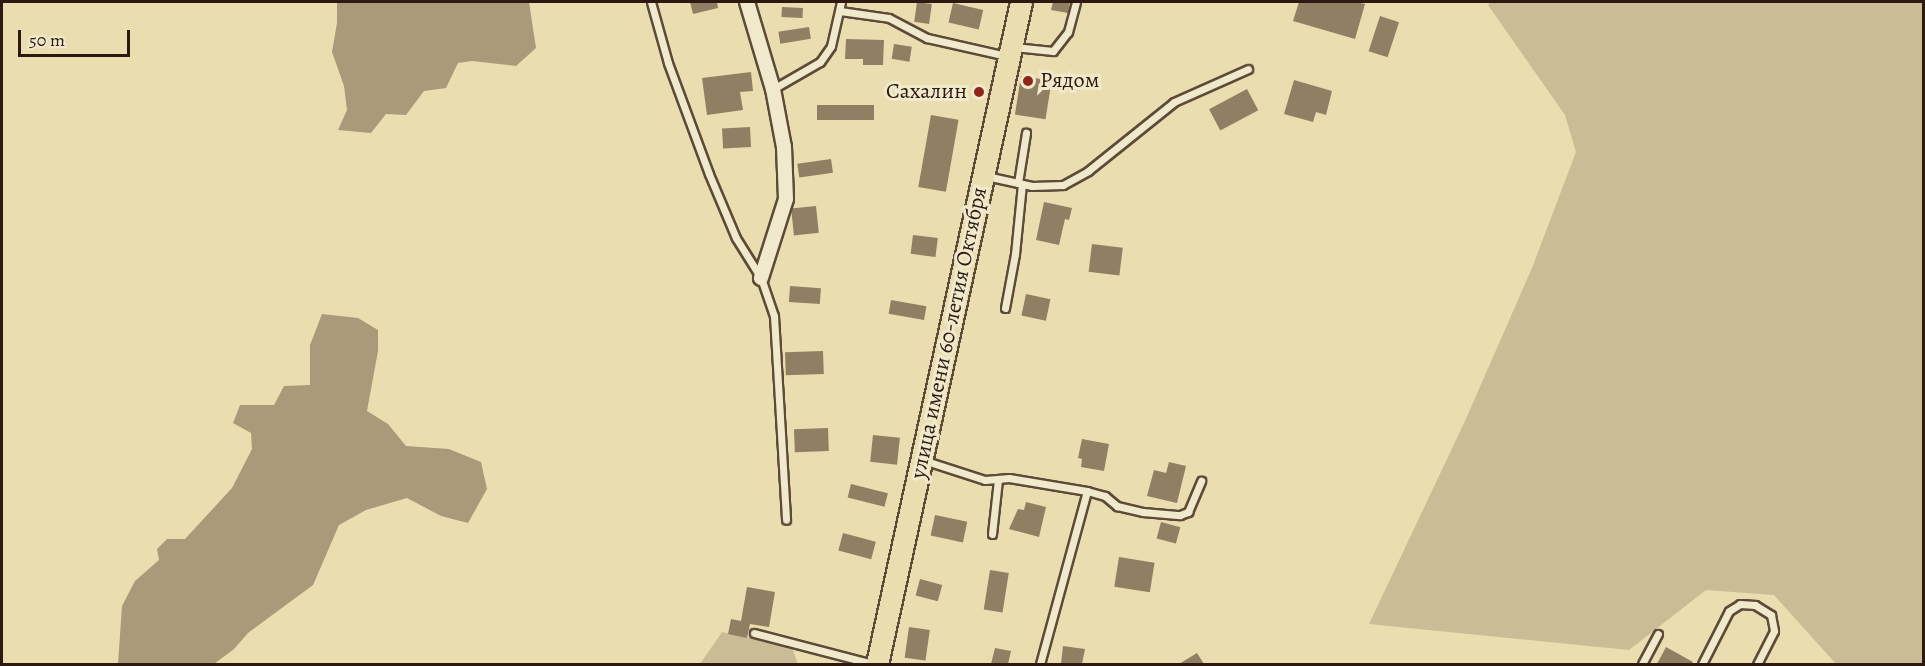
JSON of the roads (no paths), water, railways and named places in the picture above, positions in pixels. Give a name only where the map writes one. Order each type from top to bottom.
[{"type":"main road","name":"улица имени 60-летия Октября","points":[[876,664],[1021,2]]},
{"type":"street","points":[[747,2],[773,89],[784,147],[786,199],[761,278]]},
{"type":"lane","points":[[651,2],[668,63],[709,174],[736,238],[761,278],[774,316],[786,520]]},
{"type":"lane","points":[[773,89],[820,62],[831,46],[841,2]]},
{"type":"lane","points":[[840,11],[889,18],[927,38],[1010,52],[1053,51],[1068,32],[1076,2]]},
{"type":"lane","points":[[983,176],[1042,187],[1064,185],[1088,171],[1174,102],[1248,69]]},
{"type":"lane","points":[[1005,308],[1015,254],[1026,133]]},
{"type":"lane","points":[[921,460],[938,463],[985,480],[1009,478],[1087,491],[1105,496],[1117,506],[1143,512],[1180,515],[1188,512],[1200,481]]},
{"type":"lane","points":[[992,534],[998,480]]},
{"type":"lane","points":[[1040,664],[1087,491]]},
{"type":"lane","points":[[1702,664],[1729,611],[1740,604],[1748,604],[1767,610],[1771,615],[1774,631],[1757,664]]},
{"type":"lane","points":[[754,633],[876,664]]},
{"type":"lane","points":[[1642,664],[1658,634]]},
{"type":"place","name":"Рядом","points":[[1028,81]]},
{"type":"place","name":"Сахалин","points":[[979,92]]}]
